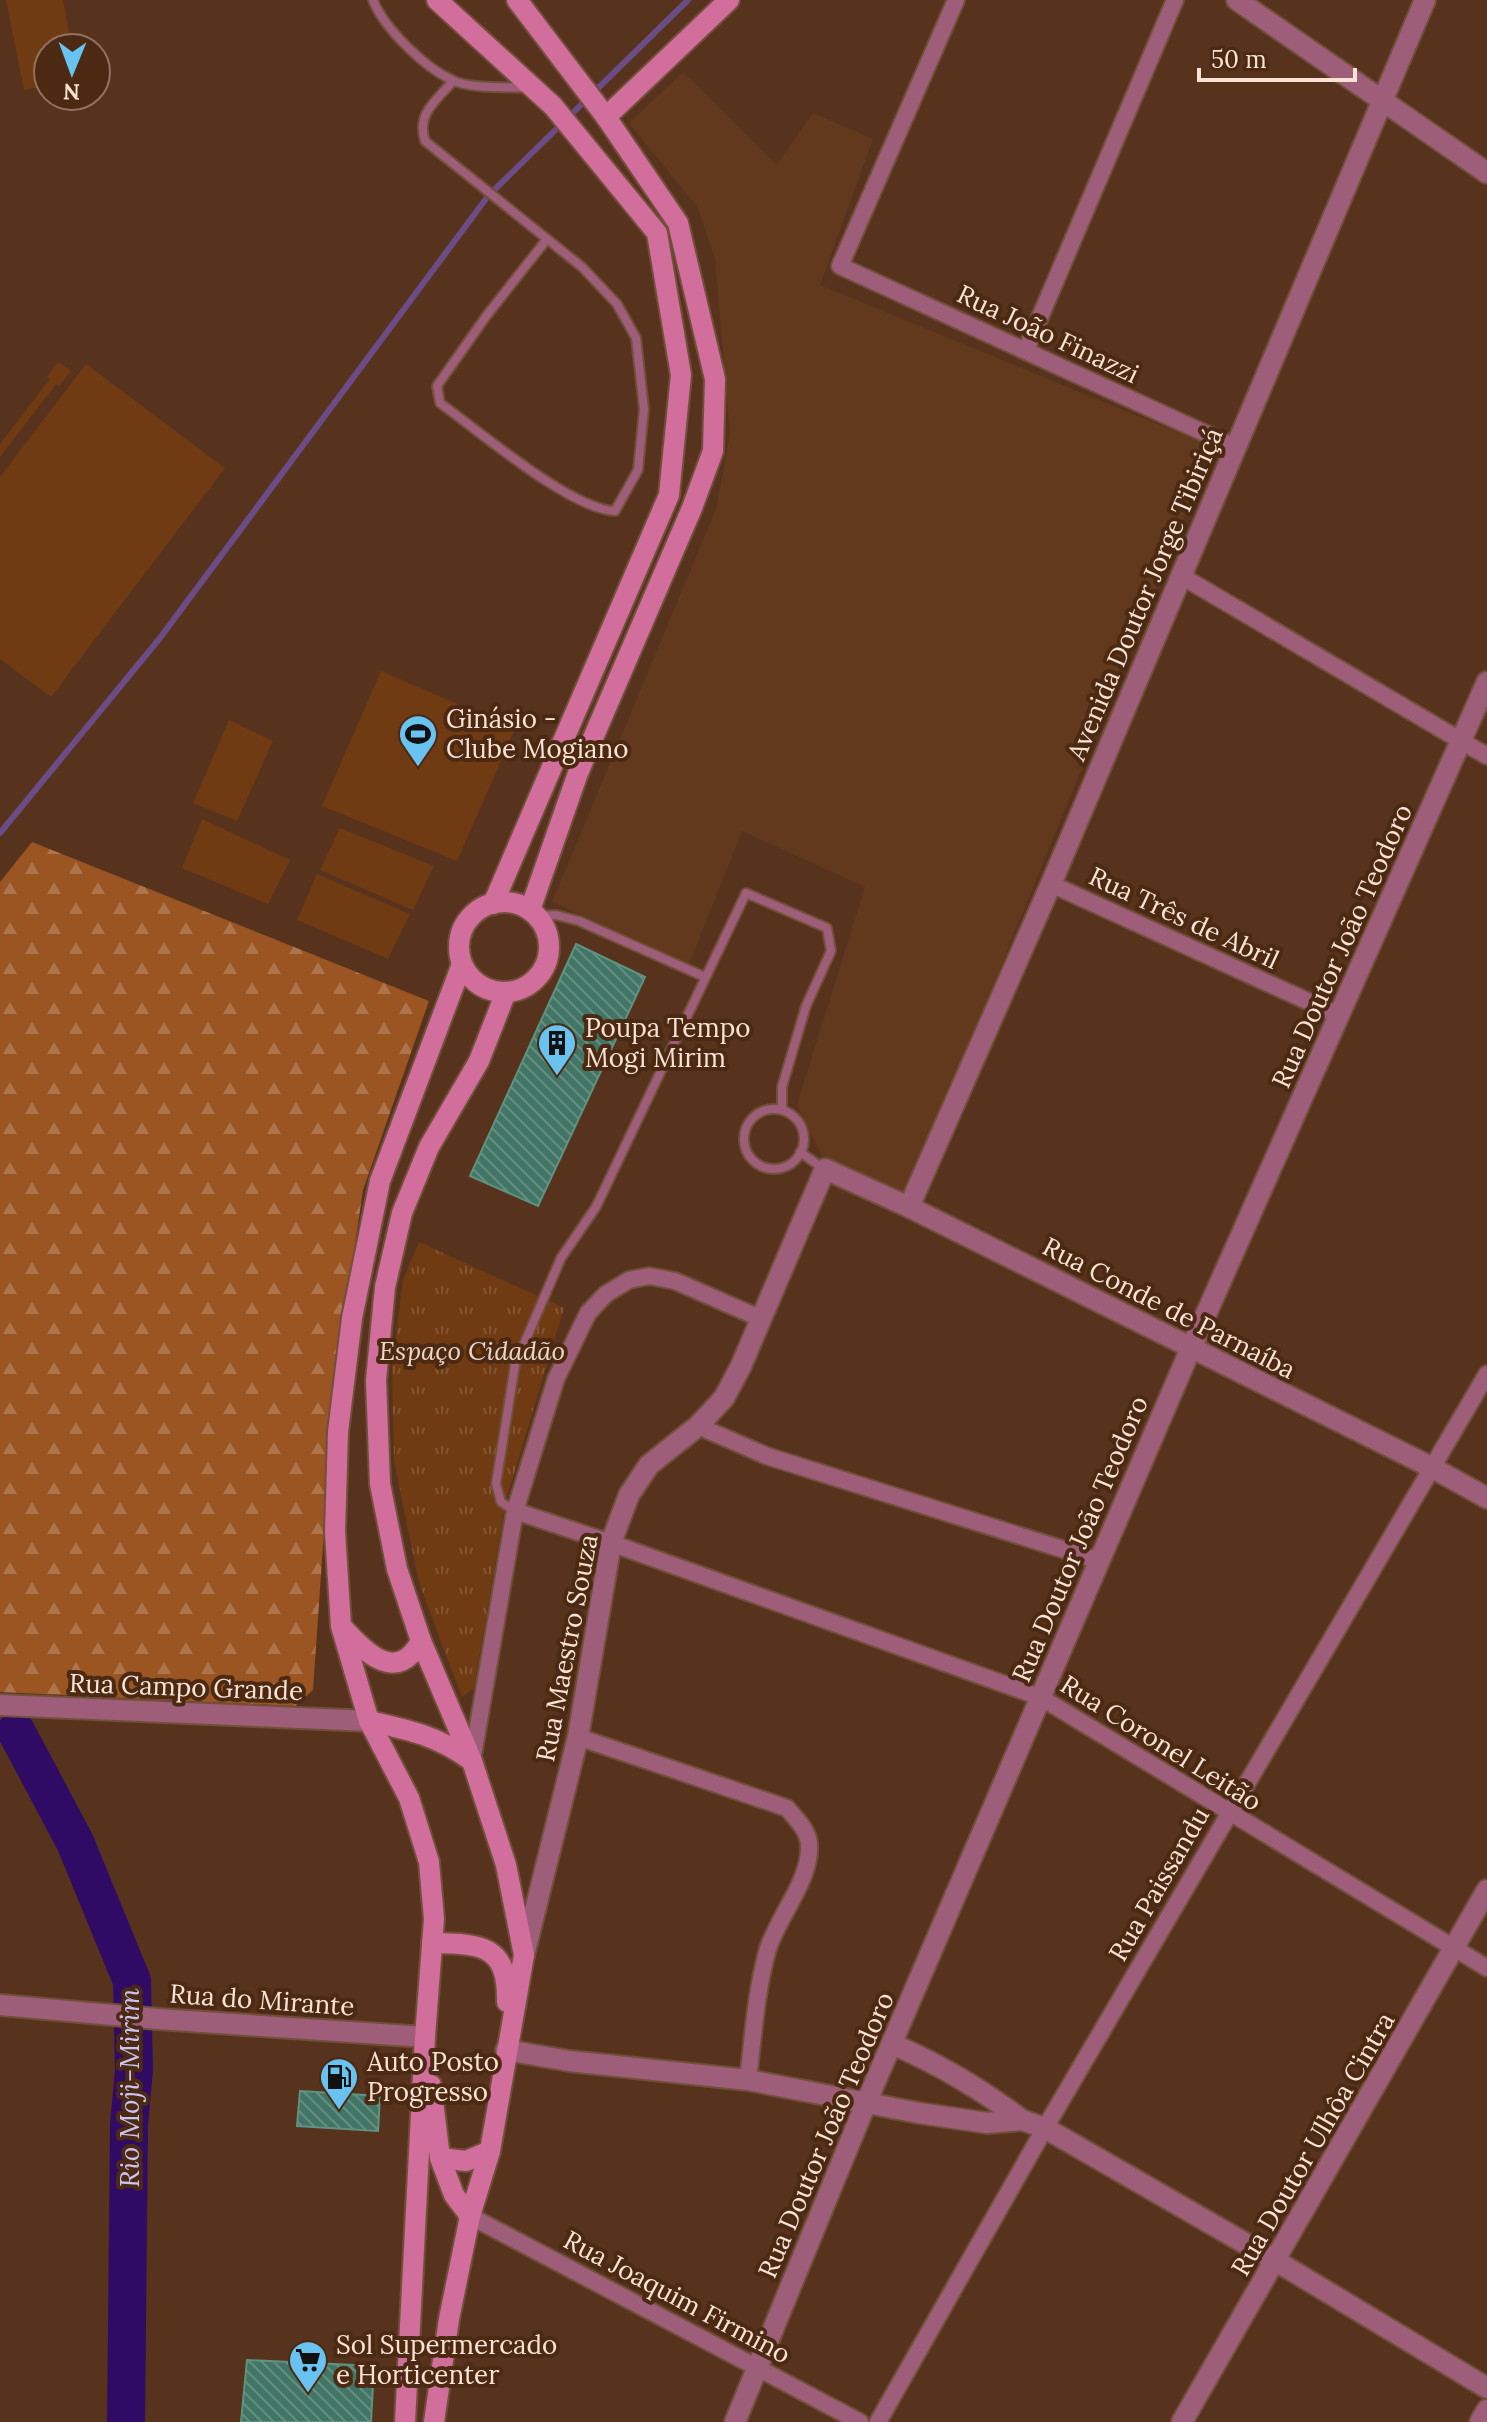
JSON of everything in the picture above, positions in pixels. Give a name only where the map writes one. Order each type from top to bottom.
[{"type":"main road","points":[[437,0],[553,106],[657,233],[681,375],[669,495],[493,904]]},
{"type":"main road","points":[[517,0],[606,117],[678,223],[715,379],[713,451],[692,508],[578,773],[533,913]]},
{"type":"main road","points":[[606,117],[729,0]]},
{"type":"main road","points":[[506,902],[533,913],[545,931],[549,947],[546,964],[536,978],[506,992],[492,991],[479,985],[462,964],[459,949],[460,934],[468,920],[479,910],[506,902]]},
{"type":"main road","points":[[405,2422],[434,1919],[429,1862],[409,1798],[369,1721],[341,1626],[335,1532],[338,1432],[352,1318],[380,1181],[462,964]]},
{"type":"main road","points":[[434,2422],[449,2319],[470,2216],[490,2151],[524,1955],[506,1865],[472,1761],[421,1641],[397,1569],[380,1484],[376,1380],[385,1287],[402,1213],[429,1147],[479,1061],[506,992]]},
{"type":"main road","points":[[341,1626],[370,1657],[383,1662],[406,1659],[421,1641]]},
{"type":"main road","points":[[369,1721],[420,1732],[449,1744],[472,1761]]},
{"type":"main road","points":[[432,1943],[477,1946],[492,1953],[503,1964],[508,1980],[506,2050]]},
{"type":"main road","points":[[425,2037],[440,2158],[454,2195],[470,2216]]},
{"type":"main road","points":[[440,2158],[466,2161],[490,2151]]},
{"type":"street","name":"Rua João Finazzi","points":[[956,0],[840,266],[1235,447]]},
{"type":"street","points":[[1026,350],[1175,0]]},
{"type":"street","points":[[1237,0],[1487,173]]},
{"type":"street","name":"Avenida Doutor Jorge Tibiriçá","points":[[909,1207],[1183,577],[1425,0]]},
{"type":"street","points":[[1183,577],[1487,756]]},
{"type":"street","name":"Rua Doutor João Teodoro","points":[[735,2422],[866,2103],[1040,1697],[1191,1348],[1487,682]]},
{"type":"street","name":"Rua Três de Abril","points":[[1051,884],[1340,1016]]},
{"type":"street","name":"Rua Conde de Parnaíba","points":[[825,1169],[909,1207],[1431,1467],[1487,1498]]},
{"type":"street","name":"Rua Maestro Souza","points":[[524,1955],[578,1737],[611,1543],[629,1495],[649,1465],[698,1426],[724,1398],[762,1319],[825,1169]]},
{"type":"street","points":[[472,1761],[515,1511],[556,1379],[588,1313],[606,1294],[629,1280],[649,1276],[675,1281],[762,1319]]},
{"type":"street","name":"Rua Paissandu","points":[[878,2422],[1228,1813],[1487,1374]]},
{"type":"street","points":[[698,1426],[767,1456],[1100,1561]]},
{"type":"street","name":"Rua Coronel Leitão","points":[[515,1511],[1040,1697],[1487,1968]]},
{"type":"street","name":"Rua Campo Grande","points":[[0,1705],[369,1721]]},
{"type":"street","points":[[578,1737],[787,1808],[802,1826],[809,1842],[808,1861],[768,1949],[759,1990],[748,2080]]},
{"type":"street","name":"Rua Doutor Ulhôa Cintra","points":[[1182,2422],[1487,1890]]},
{"type":"street","name":"Rua do Mirante","points":[[0,2005],[113,2016],[425,2037]]},
{"type":"street","points":[[892,2044],[977,2088],[1022,2120],[1045,2128],[1276,2261],[1487,2388]]},
{"type":"street","points":[[506,2050],[569,2061],[748,2080],[987,2123],[1022,2120]]},
{"type":"street","name":"Rua Joaquim Firmino","points":[[470,2216],[860,2422]]},
{"type":"street","points":[[1480,2422],[1487,2410]]},
{"type":"lane","points":[[373,0],[379,14],[408,49],[453,81],[533,89]]},
{"type":"lane","points":[[453,81],[422,118],[421,129],[425,141],[582,267],[617,304],[636,338],[644,409],[638,470],[615,511],[602,510],[558,489],[440,403],[437,394],[437,386],[487,315],[547,239]]},
{"type":"lane","points":[[515,1511],[501,1502],[496,1484],[515,1365],[561,1258],[596,1207],[746,893],[827,928],[831,951],[802,1019],[782,1087],[782,1110]]},
{"type":"lane","points":[[533,913],[579,921],[705,977]]},
{"type":"lane","points":[[772,1109],[782,1110],[798,1121],[802,1130],[804,1140],[800,1152],[790,1164],[771,1168],[753,1160],[747,1152],[744,1133],[754,1116],[772,1109]]},
{"type":"lane","points":[[800,1152],[825,1169]]},
{"type":"shaded area","points":[[683,72],[776,165],[813,113],[873,139],[820,285],[1213,447],[907,1196],[823,1158],[797,1105],[865,887],[742,831],[689,964],[552,902],[716,509],[730,434],[715,259],[698,208],[629,123]]},
{"type":"green space","points":[[6,0],[63,0],[69,32],[32,32],[32,89],[24,90]]},
{"type":"green space","points":[[58,362],[71,371],[59,386],[56,384],[0,457],[0,444],[50,379],[47,377]]},
{"type":"green space","points":[[86,364],[225,468],[51,697],[0,659],[0,477]]},
{"type":"green space","name":"Ginásio - Clube Mogiano","points":[[381,671],[515,729],[457,861],[322,806]]},
{"type":"green space","points":[[229,720],[273,741],[237,821],[193,803]]},
{"type":"green space","points":[[202,819],[290,860],[268,904],[182,868]]},
{"type":"green space","points":[[340,828],[434,866],[413,910],[320,870]]},
{"type":"green space","points":[[32,842],[429,1001],[363,1190],[334,1387],[313,1690],[295,1706],[0,1692],[0,882]]},
{"type":"green space","points":[[317,874],[410,914],[388,959],[297,920]]},
{"type":"green space","name":"Espaço Cidadão","points":[[419,1242],[564,1308],[506,1500],[474,1688],[462,1697],[419,1583],[394,1461],[392,1368],[403,1280]]},
{"type":"building","name":"Poupa Tempo Mogi Mirim","points":[[576,944],[645,977],[538,1206],[470,1176]]},
{"type":"building","name":"Auto Posto Progresso","points":[[300,2091],[380,2096],[378,2131],[297,2126]]},
{"type":"building","name":"Sol Supermercado e Horticenter","points":[[247,2360],[374,2366],[371,2422],[241,2422]]},
{"type":"waterway","points":[[0,833],[160,638],[488,196],[688,0]]},
{"type":"waterway","name":"Rio Moji-Mirim","points":[[16,1731],[75,1842],[132,1981],[134,2070],[129,2125],[126,2422]]},
{"type":"place","name":"Ginásio - Clube Mogiano","points":[[418,768]]},
{"type":"place","name":"Poupa Tempo Mogi Mirim","points":[[557,1077]]},
{"type":"place","name":"Auto Posto Progresso","points":[[339,2111]]},
{"type":"place","name":"Sol Supermercado e Horticenter","points":[[308,2394]]}]
